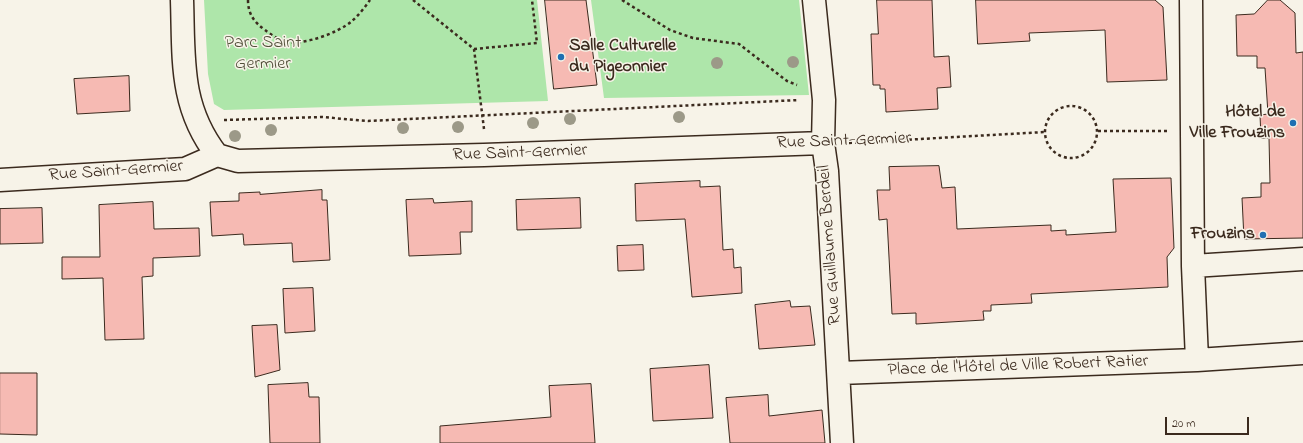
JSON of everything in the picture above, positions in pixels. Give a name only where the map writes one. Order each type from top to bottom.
[{"type":"street","points":[[182,0],[184,79],[196,122],[203,138],[217,155]]},
{"type":"street","name":"Rue Guillaume Berdeil","points":[[814,0],[824,100],[823,143],[827,171],[842,443]]},
{"type":"street","points":[[1191,0],[1193,266],[1197,360]]},
{"type":"street","name":"Rue Saint-Germier","points":[[0,180],[185,169],[217,155],[238,162],[823,143]]},
{"type":"street","points":[[1193,266],[1303,259]]},
{"type":"street","name":"Place de l'Hôtel de Ville Robert Ratier","points":[[839,373],[1197,360],[1303,352]]},
{"type":"path","points":[[248,0],[248,9],[254,22],[268,33],[286,42],[309,41],[333,32],[353,21],[370,0]]},
{"type":"path","points":[[414,0],[474,49],[483,116],[484,155]]},
{"type":"path","points":[[474,49],[537,43],[532,0]]},
{"type":"path","points":[[622,0],[670,30],[693,38],[739,44],[787,81],[809,90],[824,100]]},
{"type":"path","points":[[203,138],[222,120],[322,117],[368,121],[824,100]]},
{"type":"path","points":[[1070,105],[1080,107],[1089,112],[1095,121],[1098,131],[1096,141],[1091,150],[1082,156],[1072,158],[1062,156],[1053,151],[1047,142],[1044,132],[1046,122],[1052,114],[1060,107],[1070,105]]},
{"type":"path","points":[[1098,131],[1192,131]]},
{"type":"path","name":"Rue Saint-Germier","points":[[823,143],[1044,132]]},
{"type":"green space","name":"Parc Saint Germier","points":[[204,0],[537,0],[548,101],[224,110],[214,104],[208,74]]},
{"type":"green space","points":[[591,0],[799,0],[809,95],[604,98]]},
{"type":"building","points":[[545,0],[586,0],[597,85],[554,89]]},
{"type":"building","points":[[877,0],[932,0],[934,57],[949,56],[951,87],[937,88],[938,109],[886,112],[885,89],[880,89],[880,85],[873,85],[871,34],[878,34]]},
{"type":"building","points":[[976,0],[1155,0],[1163,7],[1167,80],[1107,82],[1105,30],[1029,33],[1030,41],[978,44]]},
{"type":"building","points":[[1268,0],[1280,0],[1295,13],[1296,53],[1303,52],[1303,238],[1244,239],[1242,198],[1261,197],[1261,183],[1270,183],[1269,138],[1261,138],[1260,115],[1268,114],[1265,68],[1257,68],[1257,56],[1237,56],[1236,15],[1254,14]]},
{"type":"building","points":[[129,76],[130,111],[77,114],[74,79]]},
{"type":"building","points":[[939,166],[942,188],[955,187],[957,229],[1051,225],[1051,231],[1066,230],[1066,235],[1116,232],[1113,179],[1171,178],[1174,248],[1167,257],[1168,287],[1031,294],[1032,303],[991,305],[991,311],[983,311],[984,320],[916,324],[916,313],[892,314],[887,219],[879,220],[877,190],[890,190],[889,167]]},
{"type":"building","points":[[700,181],[700,187],[720,186],[723,250],[733,249],[734,268],[741,267],[742,293],[692,297],[685,219],[636,221],[635,184]]},
{"type":"building","points":[[322,190],[322,200],[327,200],[330,260],[293,262],[292,243],[244,245],[243,234],[212,236],[210,202],[239,201],[239,193],[260,192],[260,194]]},
{"type":"building","points":[[580,198],[581,228],[517,230],[516,200]]},
{"type":"building","points":[[433,199],[434,203],[472,201],[472,232],[460,232],[461,254],[409,256],[406,200]]},
{"type":"building","points":[[153,202],[154,229],[199,228],[200,256],[153,258],[153,276],[142,277],[144,339],[105,340],[103,278],[62,279],[62,257],[100,257],[99,205]]},
{"type":"building","points":[[42,208],[43,243],[0,244],[0,209]]},
{"type":"building","points":[[643,245],[644,270],[618,271],[617,246]]},
{"type":"building","points":[[313,288],[315,331],[285,333],[283,289]]},
{"type":"building","points":[[790,301],[791,307],[810,306],[815,345],[759,349],[755,305]]},
{"type":"building","points":[[277,325],[280,370],[255,377],[252,326]]},
{"type":"building","points":[[709,365],[713,418],[653,421],[650,369]]},
{"type":"building","points":[[0,373],[37,373],[37,435],[0,434]]},
{"type":"building","points":[[308,383],[309,397],[319,397],[320,443],[270,443],[268,385]]},
{"type":"building","points":[[591,384],[595,443],[440,443],[440,426],[551,417],[549,386]]},
{"type":"building","points":[[768,395],[769,416],[822,410],[825,443],[730,443],[726,398]]},
{"type":"place","name":"Salle Culturelle du Pigeonnier","points":[[561,57]]},
{"type":"place","name":"Hôtel de Ville Frouzins","points":[[1293,123]]},
{"type":"place","name":"Frouzins","points":[[1263,235]]}]
